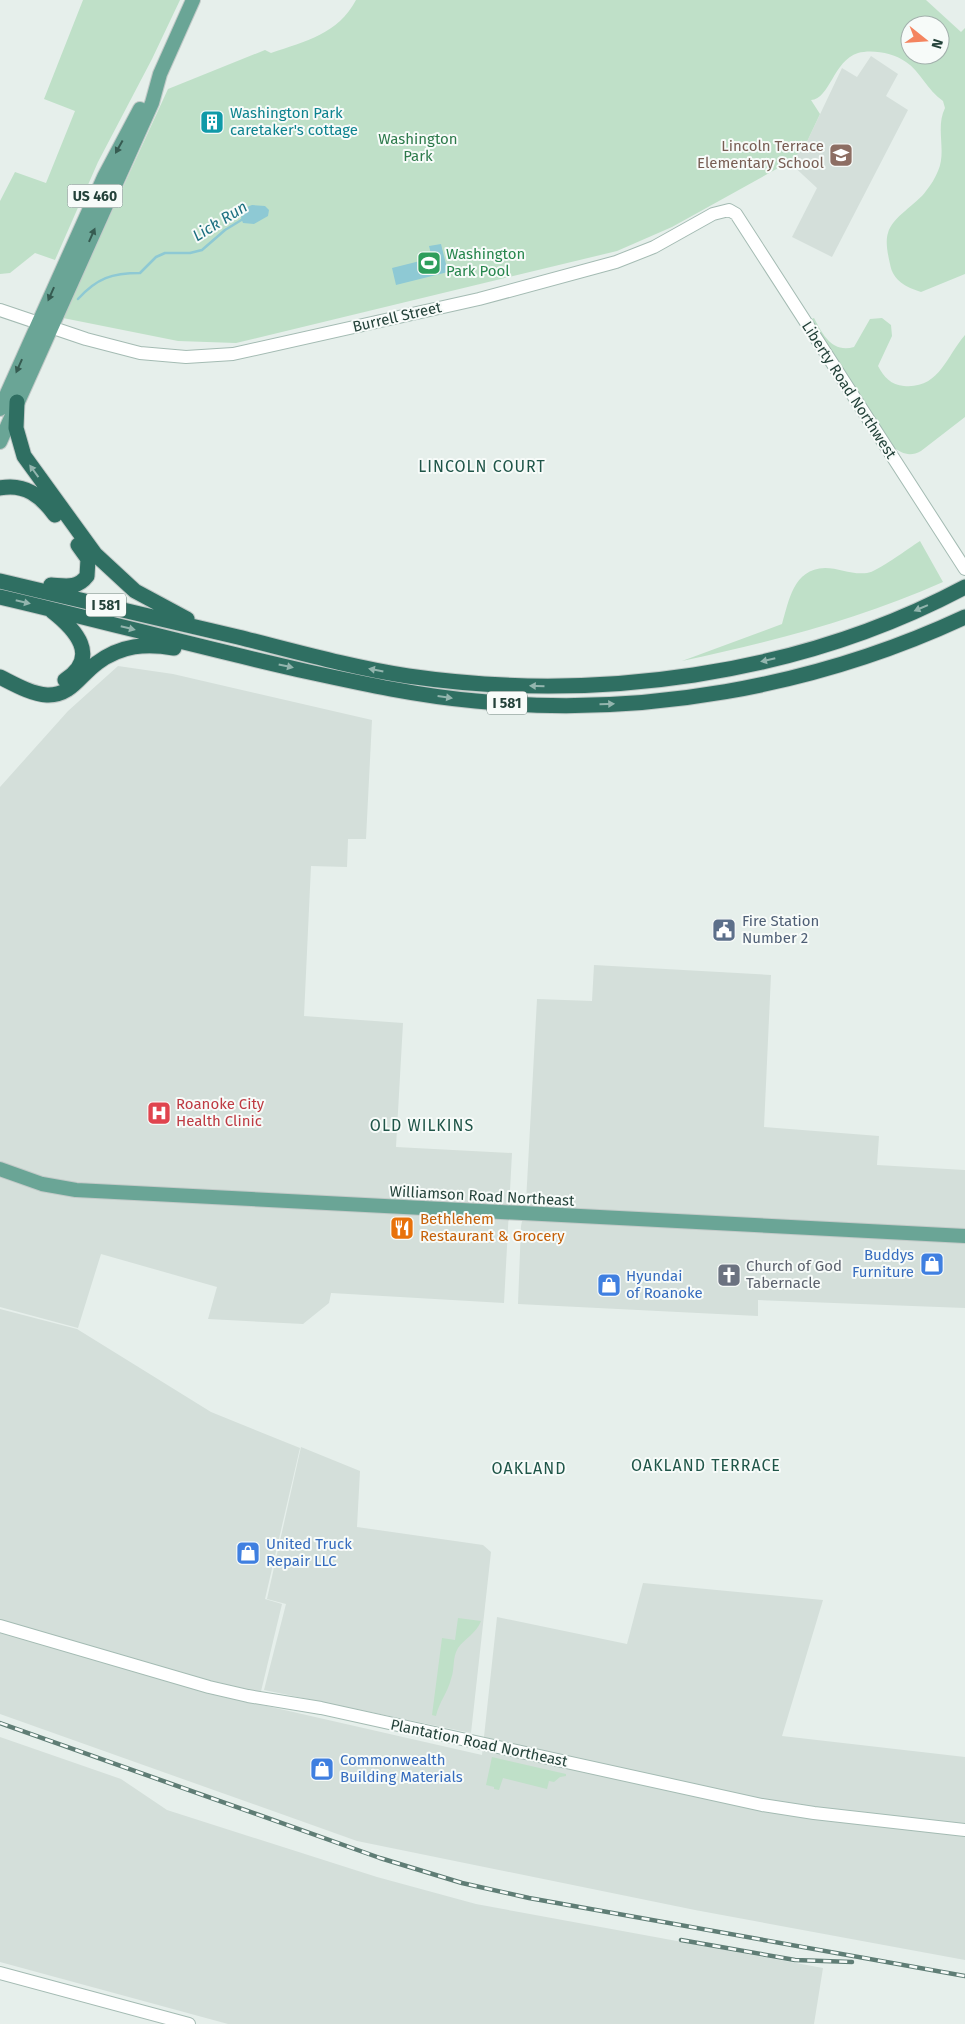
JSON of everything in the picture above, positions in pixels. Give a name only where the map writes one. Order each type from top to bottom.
[{"type":"highway","points":[[17,402],[16,428],[24,456],[95,554],[134,591],[211,631]]},
{"type":"highway","points":[[0,488],[24,488],[39,497],[88,559],[87,576],[78,584],[28,588]]},
{"type":"highway","name":"I 581","points":[[0,581],[360,667],[453,681],[546,686],[627,683],[718,670],[809,650],[904,615],[965,587]]},
{"type":"highway","name":"I 581","points":[[0,596],[244,657],[387,688],[452,698],[519,704],[612,704],[698,695],[812,672],[859,660],[965,617]]},
{"type":"highway","points":[[0,671],[29,684],[48,686],[61,683],[78,667],[82,652],[79,637],[70,626],[47,608]]},
{"type":"highway","points":[[0,677],[32,692],[49,695],[58,694],[71,688],[108,656],[138,646],[158,646],[244,657]]},
{"type":"main road","name":"US 460","points":[[0,442],[115,152],[146,94],[160,74],[194,0]]},
{"type":"main road","name":"US 460","points":[[0,409],[45,325]]},
{"type":"main road","name":"Williamson Road Northeast","points":[[0,1169],[42,1184],[76,1190],[965,1236]]},
{"type":"street","name":"Burrell Street","points":[[0,310],[140,353],[186,357],[233,354],[480,298],[599,267],[654,247],[713,214],[724,210],[732,211]]},
{"type":"street","name":"Liberty Road Northwest","points":[[732,211],[962,564]]},
{"type":"street","name":"Plantation Road Northeast","points":[[0,1626],[248,1696],[321,1708],[762,1805],[814,1813],[965,1830]]},
{"type":"street","points":[[0,1973],[189,2024]]},
{"type":"shaded area","name":"Lincoln Terrace Elementary School","points":[[871,56],[898,74],[886,96],[908,110],[832,257],[792,237],[817,188],[789,162],[804,148],[842,68],[857,77]]},
{"type":"shaded area","points":[[118,666],[173,674],[372,720],[366,839],[348,839],[347,867],[311,866],[304,1016],[403,1023],[396,1147],[512,1153],[504,1303],[331,1293],[329,1303],[303,1324],[208,1319],[217,1287],[101,1254],[78,1328],[0,1307],[0,787],[68,711]]},
{"type":"shaded area","points":[[594,965],[771,975],[764,1127],[879,1136],[877,1165],[965,1170],[965,1308],[758,1300],[758,1316],[518,1304],[521,1226],[526,1202],[537,999],[592,1001]]},
{"type":"shaded area","points":[[0,1309],[77,1329],[211,1412],[300,1448],[265,1599],[282,1604],[258,1704],[482,1755],[497,1617],[627,1644],[643,1583],[823,1600],[782,1736],[965,1757],[965,1960],[695,1910],[357,1841],[0,1714]]},
{"type":"shaded area","points":[[301,1447],[360,1471],[357,1527],[483,1545],[491,1552],[471,1733],[264,1690],[286,1604],[267,1599]]},
{"type":"shaded area","points":[[0,1737],[121,1779],[167,1810],[377,1877],[476,1904],[823,1968],[814,2024],[228,2024],[0,1962]]},
{"type":"green space","points":[[83,0],[180,0],[152,59],[98,162],[55,260],[35,253],[10,273],[0,274],[0,201],[15,172],[46,183],[75,111],[44,99]]},
{"type":"green space","name":"Washington Park","points":[[356,0],[926,0],[942,15],[900,15],[900,59],[889,54],[870,51],[858,53],[850,57],[837,71],[823,93],[811,100],[820,114],[804,148],[789,162],[672,227],[617,251],[236,343],[178,341],[63,318],[168,89],[265,50],[271,53],[309,40],[330,29],[349,12]]},
{"type":"green space","name":"Washington Park","points":[[950,22],[961,32],[965,28],[965,274],[921,292],[901,283],[894,275],[889,260],[887,240],[890,227],[899,216],[922,196],[937,174],[941,156],[941,123],[945,108],[943,101],[910,65],[950,65]]},
{"type":"green space","points":[[814,318],[829,341],[834,345],[846,348],[854,347],[870,319],[882,318],[891,325],[892,336],[878,366],[888,380],[904,386],[916,386],[934,377],[965,335],[965,417],[917,453],[906,454],[896,449],[892,446],[809,320]]},
{"type":"green space","points":[[920,541],[943,582],[879,607],[815,628],[749,646],[682,661],[782,624],[790,596],[799,580],[806,574],[825,568],[856,573],[872,572]]},
{"type":"green space","points":[[458,1618],[481,1621],[456,1652],[450,1684],[436,1716],[432,1715],[442,1638],[455,1640]]},
{"type":"green space","points":[[492,1757],[566,1774],[566,1776],[560,1777],[554,1782],[549,1781],[547,1789],[503,1778],[499,1790],[494,1789],[494,1787],[486,1785]]},
{"type":"water","points":[[252,205],[265,206],[269,210],[268,216],[254,224],[243,223],[241,218],[244,208]]},
{"type":"water","name":"Washington Park Pool","points":[[441,244],[448,272],[396,285],[392,268],[432,258],[429,246]]},
{"type":"waterway","name":"Lick Run","points":[[78,299],[92,286],[106,278],[121,274],[140,273],[156,257],[165,253],[190,253],[202,250],[225,230],[243,219]]},
{"type":"railway","points":[[0,1723],[380,1858],[462,1883],[529,1898],[965,1976]]},
{"type":"railway","points":[[681,1940],[795,1960],[852,1962]]},
{"type":"place","name":"Washington Park caretaker's cottage","points":[[212,122]]},
{"type":"place","name":"Lincoln Terrace Elementary School","points":[[841,155]]},
{"type":"place","name":"Washington Park Pool","points":[[429,263]]},
{"type":"place","name":"Fire Station Number 2","points":[[724,930]]},
{"type":"place","name":"Roanoke City Health Clinic","points":[[159,1113]]},
{"type":"place","name":"Bethlehem Restaurant & Grocery","points":[[402,1228]]},
{"type":"place","name":"Buddys Furniture","points":[[932,1264]]},
{"type":"place","name":"Church of God Tabernacle","points":[[729,1275]]},
{"type":"place","name":"Hyundai of Roanoke","points":[[609,1285]]},
{"type":"place","name":"United Truck Repair LLC","points":[[248,1553]]},
{"type":"place","name":"Commonwealth Building Materials","points":[[322,1769]]},
{"type":"district","name":"LINCOLN COURT","points":[[482,466]]},
{"type":"district","name":"OLD WILKINS","points":[[422,1125]]},
{"type":"district","name":"OAKLAND TERRACE","points":[[706,1465]]},
{"type":"district","name":"OAKLAND","points":[[529,1468]]}]
